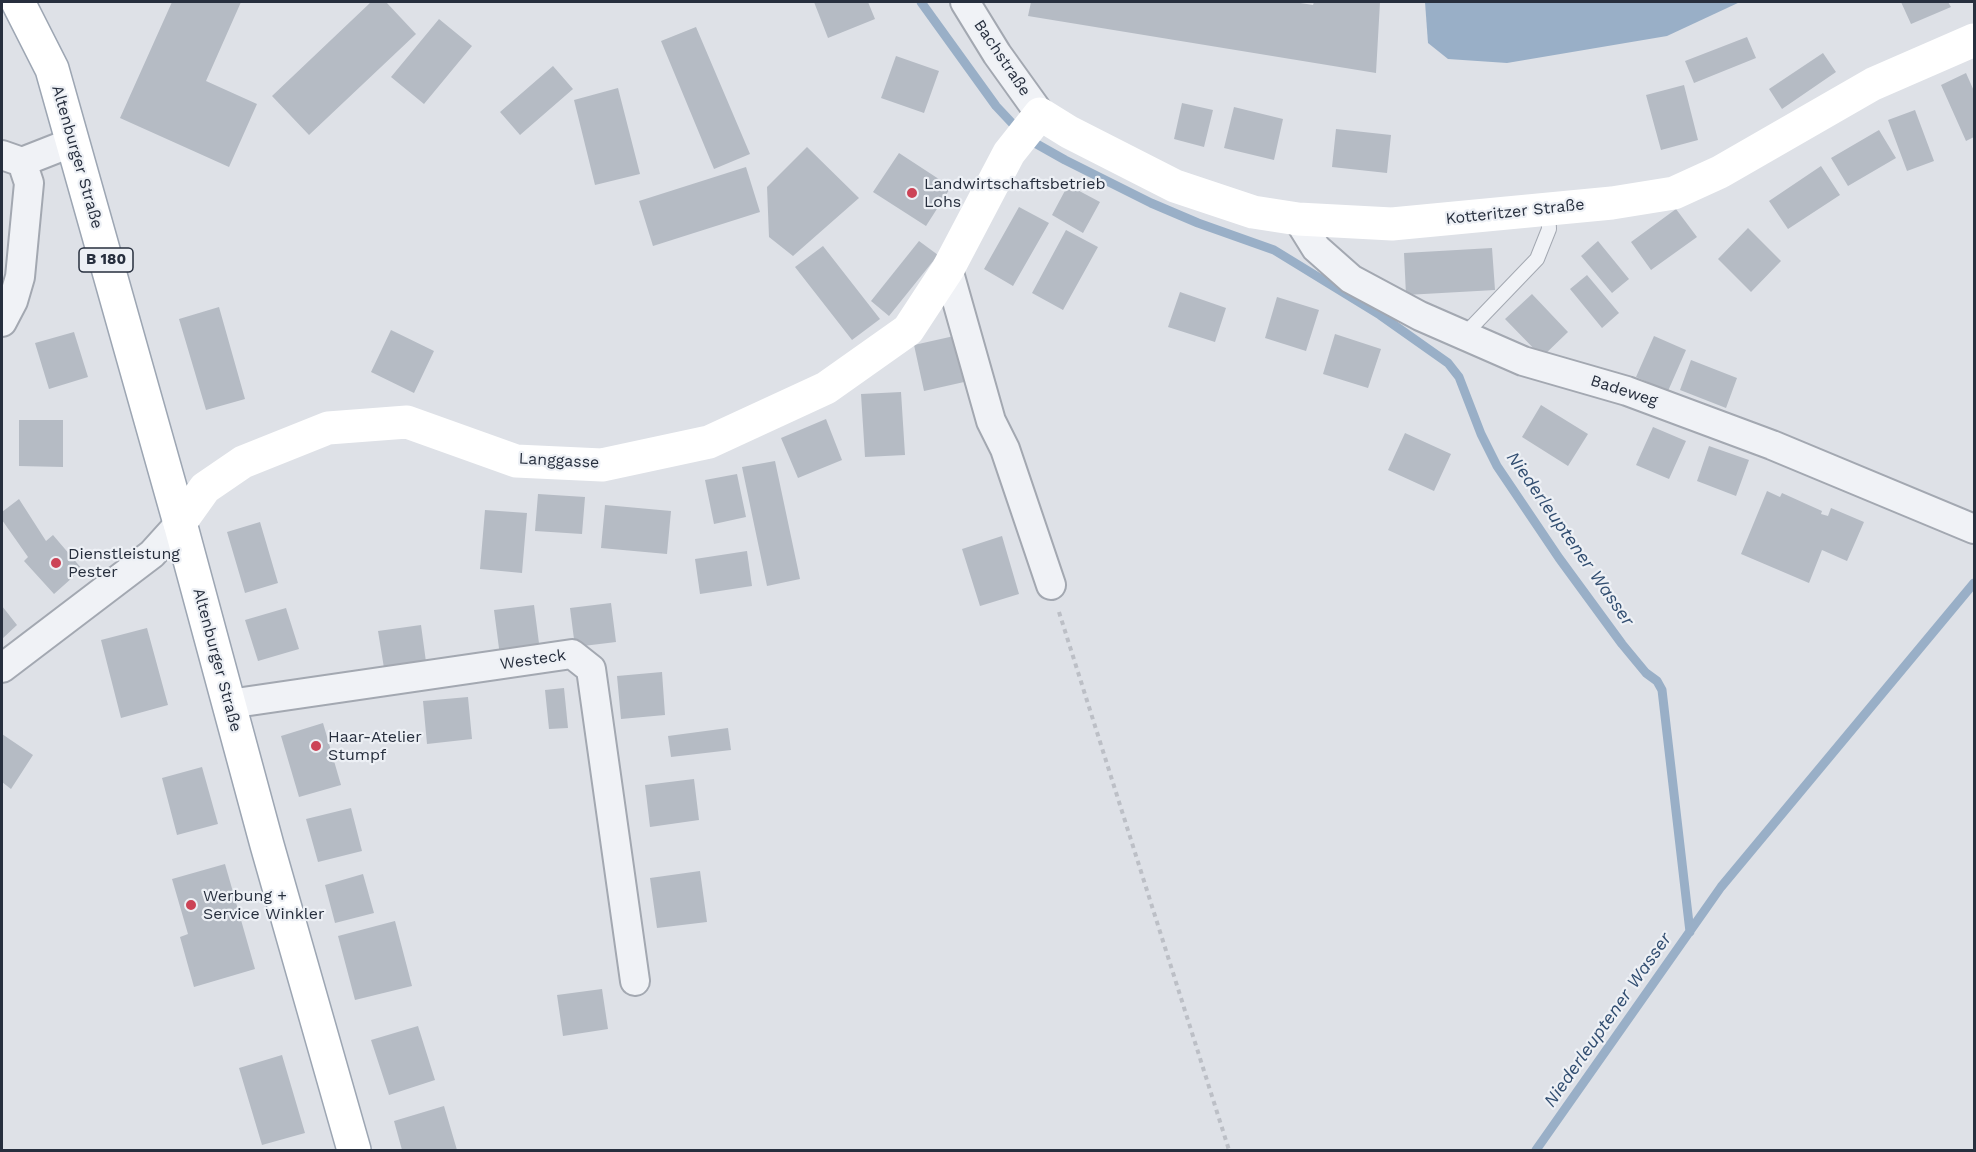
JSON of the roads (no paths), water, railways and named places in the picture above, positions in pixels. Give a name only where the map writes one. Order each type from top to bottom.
[{"type":"street","name":"Altenburger Straße","points":[[18,2],[52,69],[354,1150]]},
{"type":"street","name":"Bachstraße","points":[[965,2],[997,54],[1030,128]]},
{"type":"street","name":"Kotteritzer Straße","points":[[1030,128],[1069,132],[1175,186],[1253,212],[1298,219],[1392,224],[1612,203],[1674,193],[1720,172],[1873,84],[1974,40]]},
{"type":"street","name":"Langgasse","points":[[180,523],[206,488],[243,462],[328,428],[407,422],[516,461],[602,465],[709,442],[826,388],[908,330],[948,269],[1009,153],[1030,128]]},
{"type":"street","points":[[2,322],[13,301],[20,277],[29,183],[12,158],[73,142]]},
{"type":"street","name":"Badeweg","points":[[1298,219],[1316,248],[1351,279],[1420,316],[1523,361],[1627,391],[1772,445],[1974,529]]},
{"type":"street","points":[[948,269],[991,421],[1005,449],[1051,585]]},
{"type":"street","points":[[2,668],[152,554],[180,523]]},
{"type":"street","name":"Westeck","points":[[229,704],[572,654],[591,669],[635,981]]},
{"type":"lane","points":[[1464,335],[1537,259],[1549,229],[1548,209]]},
{"type":"water","points":[[1425,2],[1740,2],[1667,36],[1507,63],[1448,59],[1428,43]]},
{"type":"waterway","name":"Niederleuptener Wasser","points":[[921,2],[996,106],[1026,138],[1151,203],[1198,223],[1274,250],[1380,315],[1448,363],[1459,377],[1481,434],[1497,466],[1559,558],[1622,644],[1646,673],[1657,681],[1662,690],[1690,932]]},
{"type":"waterway","points":[[1536,1150],[1721,887],[1974,583]]},
{"type":"place","name":"Landwirtschaftsbetrieb Lohs","points":[[912,193]]},
{"type":"place","name":"Dienstleistung Pester","points":[[56,563]]},
{"type":"place","name":"Haar-Atelier Stumpf","points":[[316,746]]},
{"type":"place","name":"Werbung + Service Winkler","points":[[191,905]]}]
